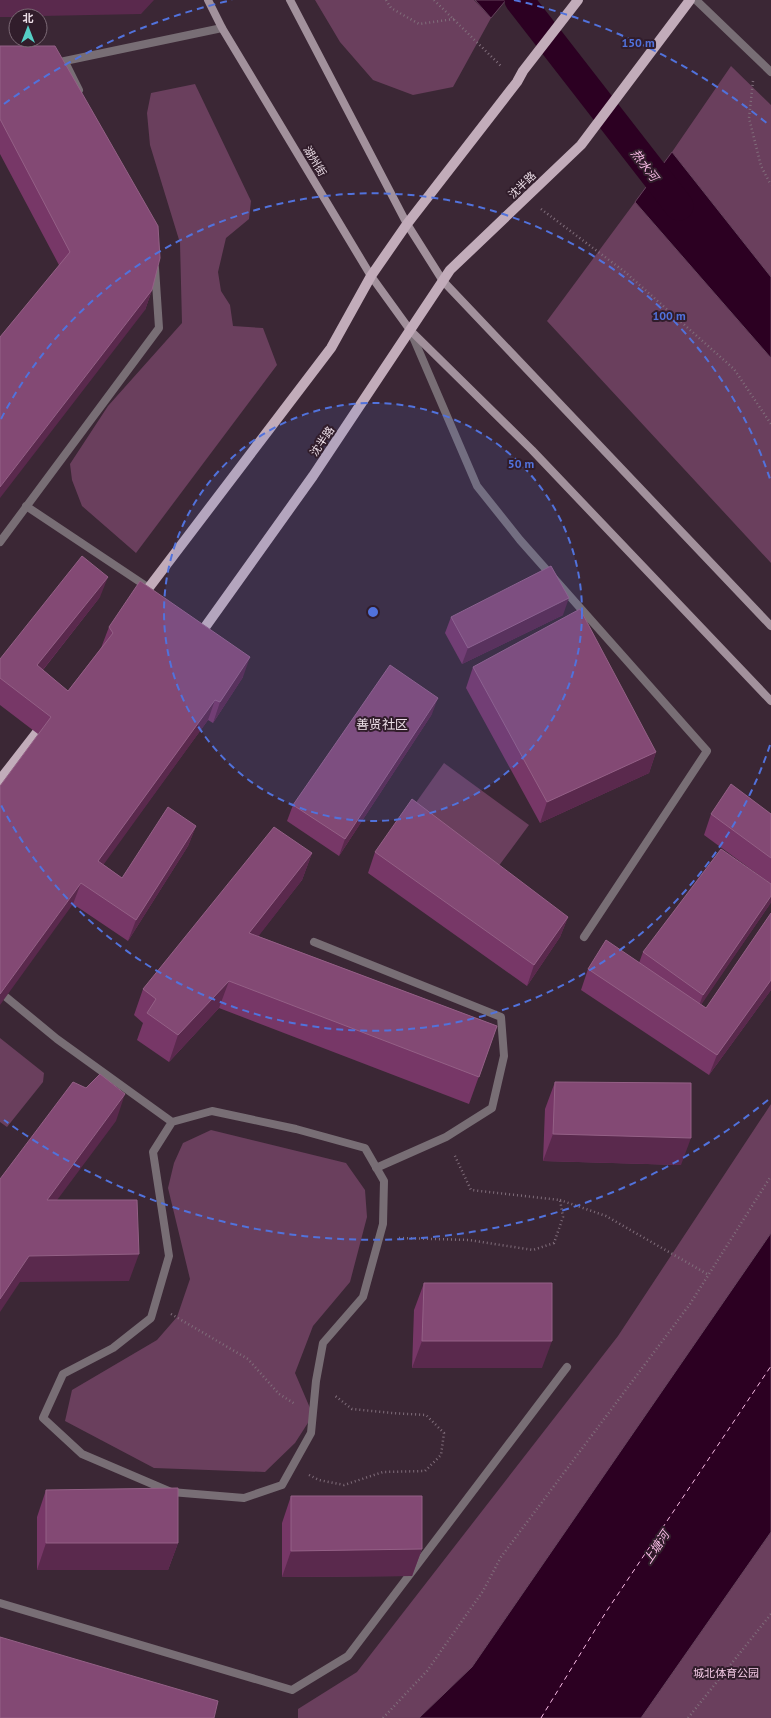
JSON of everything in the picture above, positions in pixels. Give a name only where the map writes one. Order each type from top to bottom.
[{"type":"main road","name":"湖州街","points":[[208,0],[222,28],[371,276],[410,330],[532,450],[771,701]]},
{"type":"main road","points":[[290,0],[407,224],[443,281],[771,626]]},
{"type":"main road","points":[[134,607],[331,348],[371,276],[407,224],[517,82],[522,71],[578,0]]},
{"type":"main road","name":"沈半路","points":[[190,648],[313,476],[450,270],[580,145],[690,0]]},
{"type":"main road","points":[[0,780],[53,712]]},
{"type":"lane","points":[[696,0],[771,72]]},
{"type":"lane","points":[[50,62],[65,62],[222,28]]},
{"type":"lane","points":[[65,62],[83,97]]},
{"type":"lane","points":[[0,542],[159,328],[154,259]]},
{"type":"lane","points":[[410,330],[477,486],[520,540],[707,751],[584,937]]},
{"type":"lane","points":[[26,506],[149,588]]},
{"type":"lane","points":[[314,942],[501,1017],[504,1056],[492,1108],[446,1137],[376,1168]]},
{"type":"lane","points":[[0,992],[57,1039],[172,1122]]},
{"type":"lane","points":[[212,1111],[296,1129],[364,1148],[384,1181],[383,1224],[363,1297],[323,1343],[316,1380],[311,1432],[282,1485],[244,1498],[171,1492],[82,1454],[43,1418],[63,1374],[113,1348],[151,1318],[169,1256],[153,1152],[172,1122],[212,1111]]},
{"type":"lane","points":[[0,1603],[292,1690],[348,1656],[567,1367]]},
{"type":"path","points":[[386,0],[391,8],[419,24],[454,19]]},
{"type":"path","points":[[434,0],[517,82]]},
{"type":"path","points":[[755,56],[749,118],[761,166],[771,185]]},
{"type":"path","points":[[526,198],[625,272],[734,369],[771,424]]},
{"type":"path","points":[[446,1137],[470,1190],[560,1200],[606,1216],[709,1275]]},
{"type":"path","points":[[383,1718],[427,1671],[483,1591],[501,1557],[686,1310],[771,1176]]},
{"type":"path","points":[[379,1238],[469,1240],[533,1250],[554,1244],[563,1217],[560,1200]]},
{"type":"path","points":[[155,1305],[248,1359],[279,1394],[313,1415]]},
{"type":"path","points":[[291,1468],[319,1480],[344,1485],[383,1472],[425,1471],[441,1455],[444,1432],[426,1415],[392,1414],[352,1409],[316,1380]]},
{"type":"path","points":[[688,1718],[771,1614]]},
{"type":"green space","points":[[315,0],[474,0],[491,18],[453,87],[413,95],[373,80],[340,42]]},
{"type":"green space","points":[[731,66],[771,105],[771,277],[672,152]]},
{"type":"green space","points":[[195,84],[251,201],[249,219],[226,238],[218,272],[221,291],[230,305],[233,326],[263,328],[277,365],[136,553],[82,506],[72,480],[70,464],[108,406],[182,323],[180,243],[150,145],[147,113],[151,93]]},
{"type":"green space","points":[[635,202],[771,358],[771,563],[547,321]]},
{"type":"green space","points":[[444,763],[529,825],[495,871],[410,811]]},
{"type":"green space","points":[[0,1038],[44,1073],[43,1082],[7,1127],[0,1122]]},
{"type":"green space","points":[[771,1104],[771,1233],[472,1667],[419,1718],[298,1718],[298,1709],[357,1672],[618,1336]]},
{"type":"green space","points":[[211,1130],[346,1163],[365,1190],[367,1217],[350,1282],[313,1326],[295,1373],[313,1415],[295,1443],[265,1472],[154,1468],[65,1421],[72,1390],[157,1340],[177,1317],[190,1279],[168,1188],[174,1163],[183,1143]]},
{"type":"green space","name":"城北体育公园","points":[[771,1532],[771,1718],[641,1718]]},
{"type":"water","points":[[475,0],[506,0],[491,18]]},
{"type":"water","points":[[672,152],[771,277],[771,358],[635,202]]},
{"type":"water","name":"上塘河","points":[[771,1233],[771,1532],[641,1718],[419,1718],[472,1667]]},
{"type":"building","points":[[0,46],[8,46],[8,48],[48,48],[48,46],[55,46],[158,226],[160,258],[152,290],[0,487],[0,337],[70,252],[0,119]]},
{"type":"building","points":[[82,556],[108,577],[37,665],[68,691],[113,633],[109,627],[140,581],[250,657],[220,702],[215,700],[98,861],[122,878],[168,807],[196,826],[136,920],[81,883],[0,994],[0,786],[51,717],[0,678],[0,659]]},
{"type":"building","points":[[551,566],[569,598],[468,648],[451,617]]},
{"type":"building","points":[[580,609],[656,752],[547,802],[473,667]]},
{"type":"building","points":[[390,665],[438,698],[345,839],[293,805]]},
{"type":"building","points":[[731,784],[771,814],[771,858],[711,814]]},
{"type":"building","points":[[412,799],[568,917],[534,965],[375,852]]},
{"type":"building","points":[[274,827],[312,853],[249,933],[497,1026],[479,1077],[229,981],[178,1035],[147,1013],[156,999],[143,989]]},
{"type":"building","points":[[721,849],[771,884],[771,896],[703,995],[643,952]]},
{"type":"building","points":[[771,913],[771,980],[717,1055],[588,969],[606,940],[706,1008]]},
{"type":"building","points":[[100,1074],[125,1094],[47,1200],[137,1200],[139,1254],[29,1256],[0,1299],[0,1179],[73,1082],[86,1088]]},
{"type":"building","points":[[555,1082],[691,1083],[691,1138],[553,1134]]},
{"type":"building","points":[[424,1283],[552,1283],[552,1341],[422,1341]]},
{"type":"building","points":[[178,1488],[178,1543],[46,1543],[46,1490]]},
{"type":"building","points":[[291,1496],[422,1496],[422,1549],[291,1551]]},
{"type":"building","points":[[0,1637],[218,1701],[214,1718],[0,1718]]},
{"type":"waterway","name":"热水河","points":[[519,0],[679,206]]},
{"type":"ferry route","points":[[541,1718],[606,1612],[771,1366]]},
{"type":"district","name":"善贤社区","points":[[382,724]]}]
